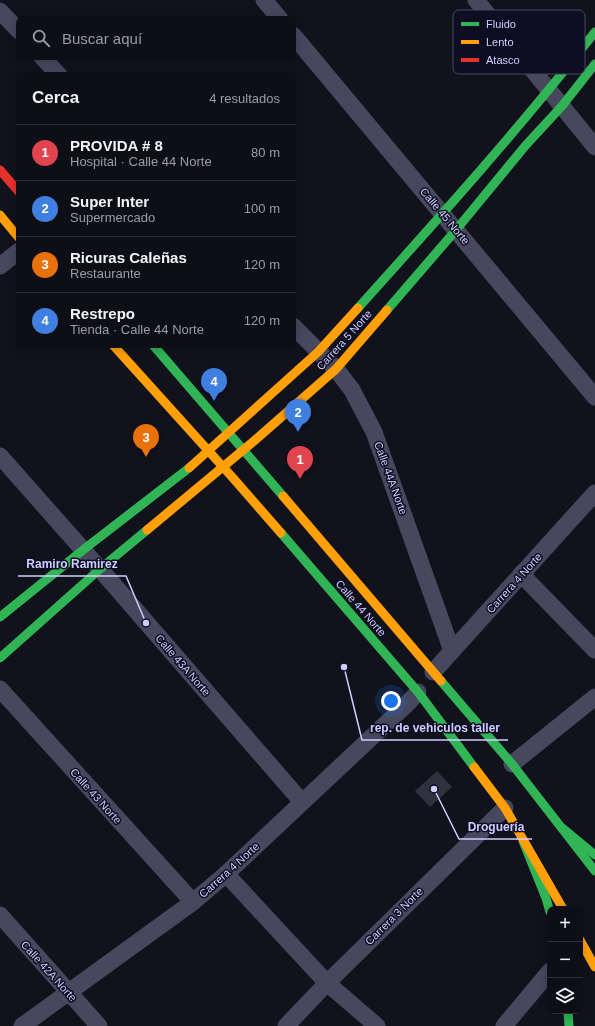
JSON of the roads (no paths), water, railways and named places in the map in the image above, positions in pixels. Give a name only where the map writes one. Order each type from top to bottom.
[{"type":"street","points":[[264,0],[277,16]]},
{"type":"street","points":[[476,0],[484,10]]},
{"type":"street","points":[[0,11],[16,29]]},
{"type":"street","name":"Carrera 5 Norte","points":[[585,45],[595,32]]},
{"type":"street","name":"Calle 45 Norte","points":[[296,39],[595,397]]},
{"type":"street","points":[[45,60],[56,72]]},
{"type":"street","name":"Carrera 5 Norte","points":[[0,658],[100,569],[223,468],[336,369],[456,230],[526,145],[562,106],[595,64]]},
{"type":"street","points":[[535,74],[595,147]]},
{"type":"street","name":"Carrera 5 Norte","points":[[0,617],[208,452],[318,352],[443,214],[562,74]]},
{"type":"street","points":[[0,170],[16,189]]},
{"type":"street","points":[[0,215],[16,234]]},
{"type":"street","points":[[0,266],[16,253]]},
{"type":"street","name":"Calle 44A Norte","points":[[296,329],[336,369],[352,390],[374,432],[452,651]]},
{"type":"street","name":"Calle 44 Norte","points":[[116,348],[223,468],[418,692],[505,808],[560,906]]},
{"type":"street","name":"Calle 44 Norte","points":[[156,348],[512,764],[595,871]]},
{"type":"street","name":"Calle 43A Norte","points":[[0,456],[302,802]]},
{"type":"street","name":"Carrera 4 Norte","points":[[432,672],[595,493]]},
{"type":"street","points":[[522,574],[595,650]]},
{"type":"street","name":"Calle 43 Norte","points":[[0,689],[193,902]]},
{"type":"street","name":"Carrera 4 Norte","points":[[22,1026],[193,902],[226,874],[418,692]]},
{"type":"street","points":[[512,764],[595,697]]},
{"type":"street","name":"Carrera 3 Norte","points":[[286,1026],[327,983],[505,808]]},
{"type":"street","points":[[561,827],[595,855]]},
{"type":"street","points":[[523,841],[548,906]]},
{"type":"street","points":[[226,874],[327,983],[377,1026]]},
{"type":"street","name":"Calle 42A Norte","points":[[0,915],[99,1026]]},
{"type":"street","points":[[581,942],[595,966]]},
{"type":"street","points":[[504,1026],[547,975]]},
{"type":"street","points":[[568,1014],[569,1026]]},
{"type":"place","name":"Restrepo","points":[[214,401]]},
{"type":"place","name":"Super Inter","points":[[298,432]]},
{"type":"place","name":"Ricuras Caleñas","points":[[146,457]]},
{"type":"place","name":"PROVIDA # 8","points":[[300,479]]},
{"type":"place","name":"Ramiro Ramirez","points":[[146,623]]},
{"type":"place","name":"rep. de vehiculos taller","points":[[344,667]]},
{"type":"place","name":"Droguería","points":[[434,789]]}]
